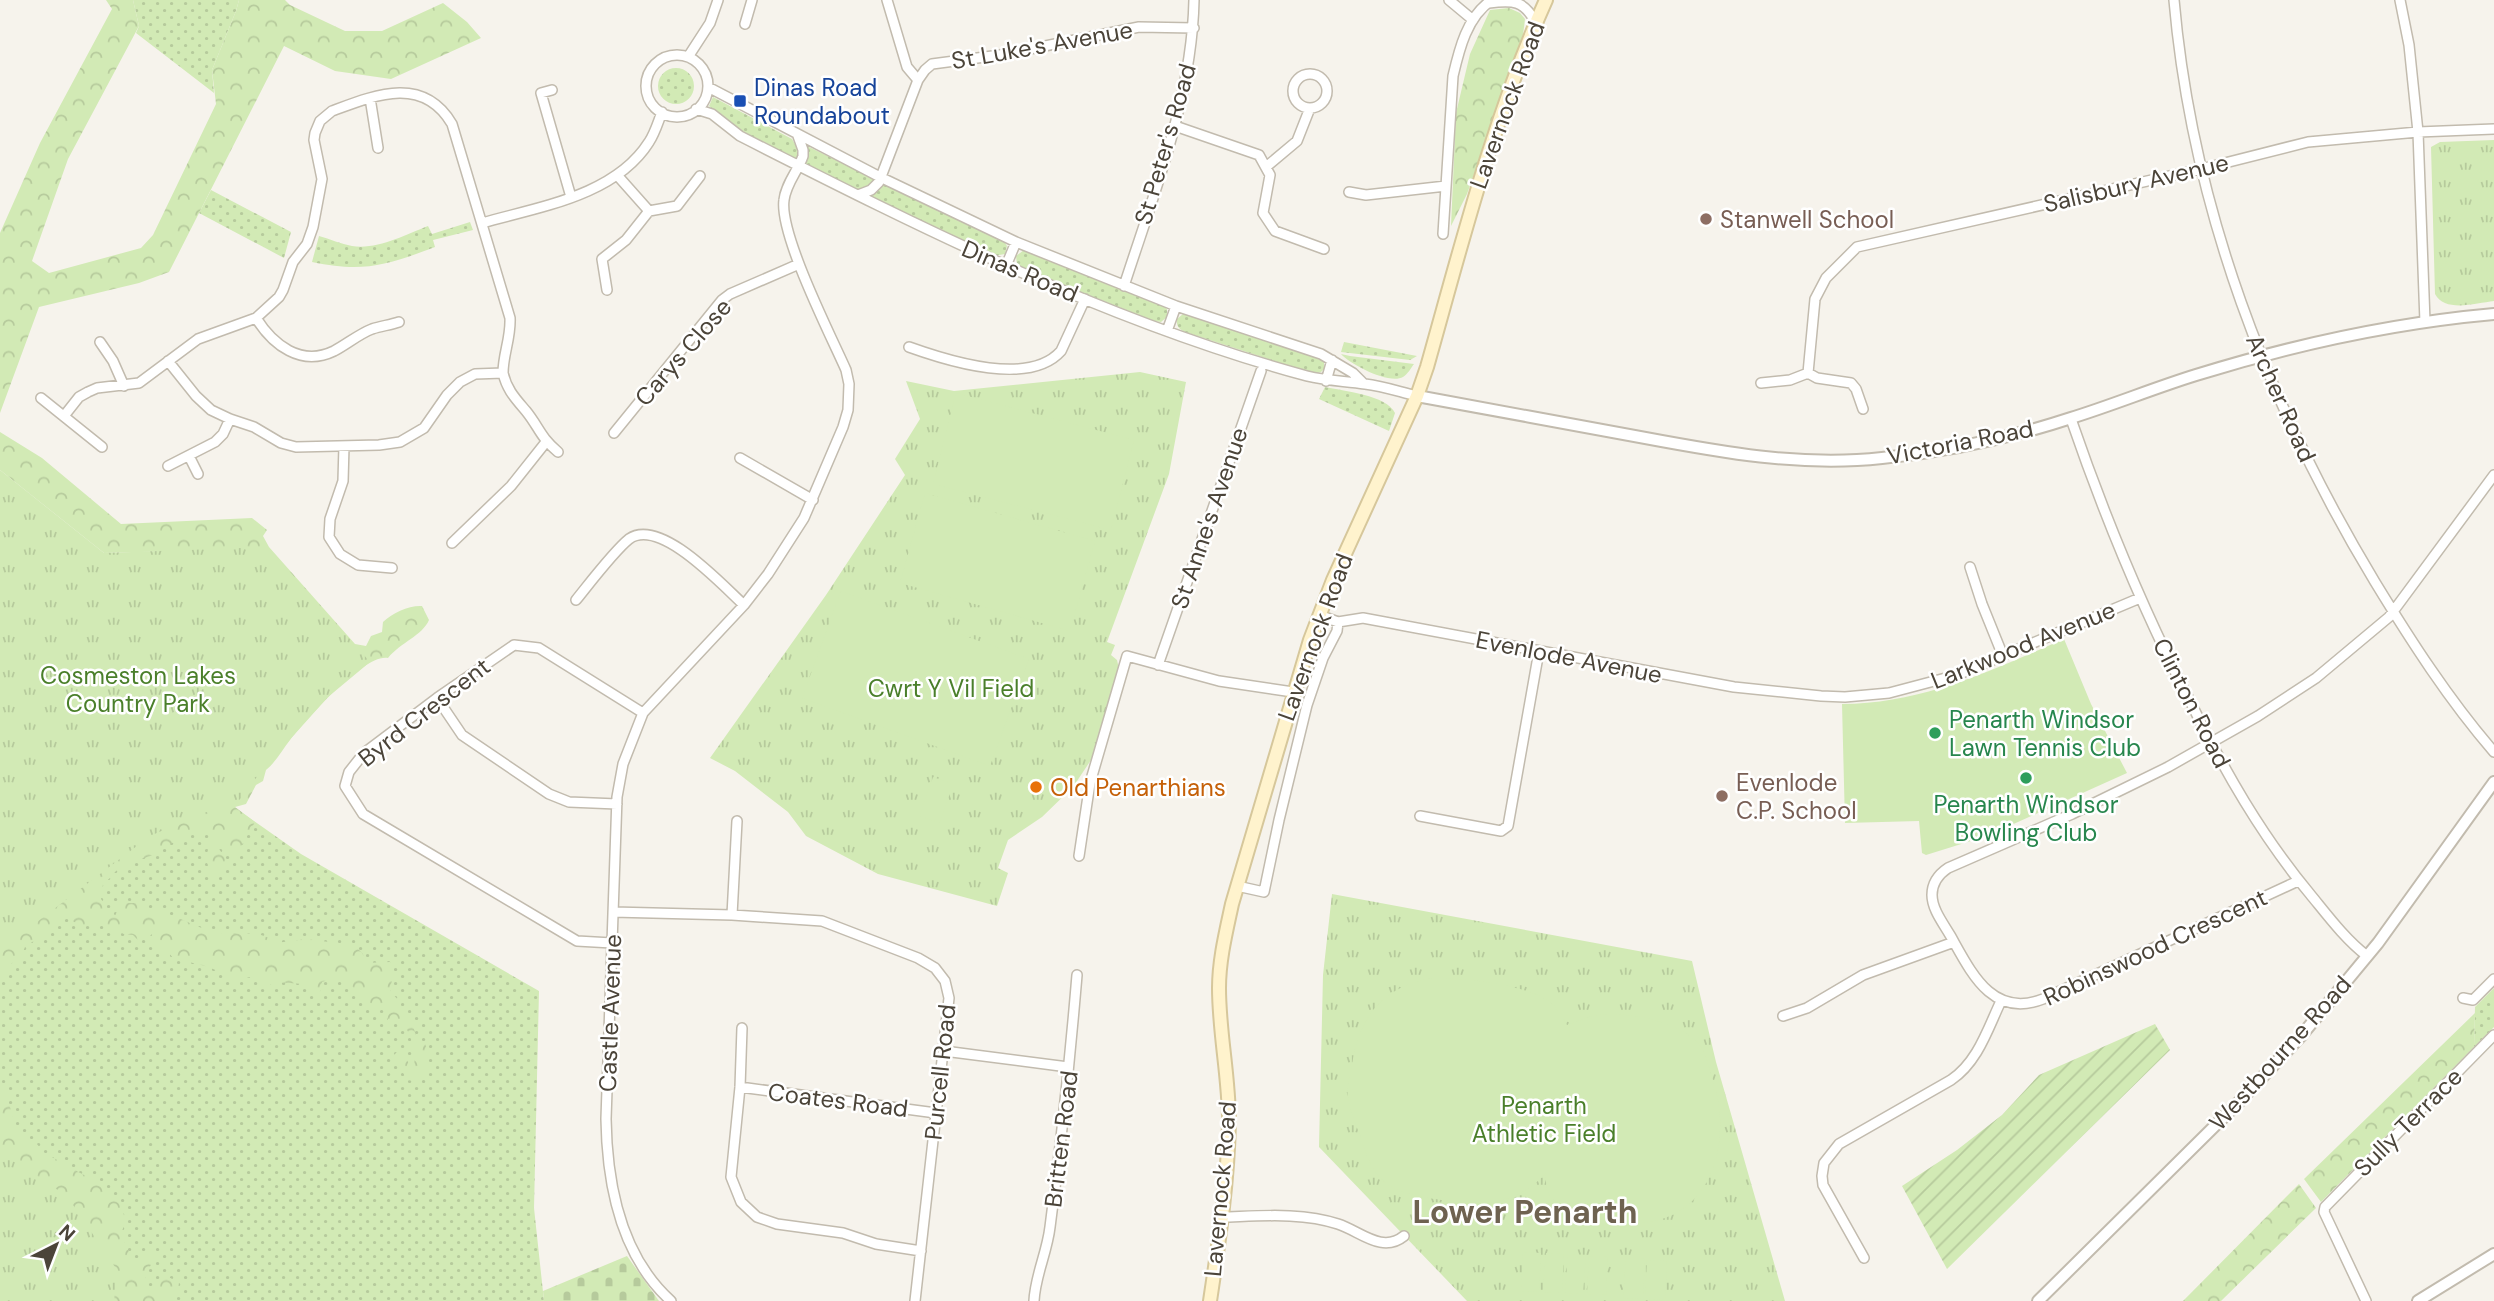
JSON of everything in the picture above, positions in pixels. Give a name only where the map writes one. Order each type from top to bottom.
[{"type":"main road","name":"Lavernock Road","points":[[1210,1301],[1222,1217],[1228,1107],[1219,986],[1223,942],[1237,886],[1293,692],[1319,615],[1417,396],[1480,177],[1523,51],[1546,0]]},
{"type":"street","points":[[688,57],[710,23],[718,0]]},
{"type":"street","points":[[745,24],[752,0]]},
{"type":"street","points":[[887,0],[907,67],[918,80]]},
{"type":"street","name":"St Peter's Road","points":[[1124,286],[1175,126],[1194,28],[1194,0]]},
{"type":"street","points":[[1450,0],[1473,20]]},
{"type":"street","name":"Archer Road","points":[[2174,0],[2186,103],[2202,169],[2223,248],[2261,357],[2323,493],[2393,612],[2449,694],[2494,751]]},
{"type":"street","points":[[2400,0],[2409,45],[2418,132],[2425,322]]},
{"type":"street","points":[[1490,1],[1522,5],[1530,11],[1536,23]]},
{"type":"street","name":"Lavernock Road","points":[[1443,234],[1453,76],[1461,47],[1473,20],[1490,1]]},
{"type":"street","name":"St Luke's Avenue","points":[[880,177],[918,80],[932,64],[1000,55],[1139,27],[1194,28]]},
{"type":"street","points":[[667,57],[688,57],[704,71],[708,88],[706,96],[696,110],[680,116],[662,112],[649,99],[649,73],[667,57]]},
{"type":"street","name":"Dinas Road","points":[[708,88],[880,177],[1016,242],[1176,306],[1321,354],[1363,383]]},
{"type":"street","points":[[552,90],[541,93],[571,197]]},
{"type":"street","points":[[64,416],[79,397],[88,392],[97,388],[139,383],[198,339],[256,318],[272,305],[284,290],[293,262],[310,239],[321,191],[321,168],[314,140],[317,127],[325,115],[332,111],[393,92],[415,94],[435,104],[452,124],[510,318],[510,339],[504,357],[503,373],[509,391],[527,412],[546,443],[558,452]]},
{"type":"street","points":[[370,98],[378,148]]},
{"type":"street","points":[[1266,167],[1297,141],[1310,108]]},
{"type":"street","name":"Dinas Road","points":[[696,110],[712,114],[740,136],[858,195],[1006,266],[1085,299],[1167,331],[1278,367],[1326,381],[1363,383],[1417,396]]},
{"type":"street","points":[[482,223],[571,197],[595,188],[617,175],[633,162],[651,140],[662,112]]},
{"type":"street","points":[[1175,126],[1259,155],[1270,175],[1264,213],[1275,231],[1324,249]]},
{"type":"street","name":"Salisbury Avenue","points":[[1808,373],[1815,299],[1826,278],[1857,247],[2202,169],[2308,142],[2418,132],[2494,129]]},
{"type":"street","points":[[643,713],[744,604],[775,563],[813,500],[848,410],[849,384],[846,370],[799,264],[783,209],[786,191],[801,161],[803,150],[798,136]]},
{"type":"street","points":[[617,175],[649,211]]},
{"type":"street","points":[[607,290],[602,259],[626,240],[649,211],[677,206],[700,176]]},
{"type":"street","points":[[858,195],[871,190],[878,184],[880,177]]},
{"type":"street","points":[[1349,192],[1366,195],[1446,186]]},
{"type":"street","points":[[1006,266],[1016,242]]},
{"type":"street","name":"Carys Close","points":[[614,433],[722,300],[799,264]]},
{"type":"street","points":[[909,347],[943,360],[973,366],[1004,368],[1039,365],[1055,358],[1061,351],[1085,299]]},
{"type":"street","points":[[1167,331],[1176,306]]},
{"type":"street","name":"Victoria Road","points":[[1417,396],[1722,452],[1820,461],[1881,458],[1945,449],[2024,432],[2195,375],[2261,357],[2373,331],[2494,314]]},
{"type":"street","points":[[256,318],[279,346],[299,355],[310,356],[330,353],[374,328],[399,323]]},
{"type":"street","points":[[100,342],[113,361],[124,386]]},
{"type":"street","points":[[1326,381],[1332,360]]},
{"type":"street","points":[[168,361],[203,403],[288,446],[400,442],[424,428],[447,395],[460,382],[475,374],[503,373]]},
{"type":"street","name":"St Anne's Avenue","points":[[1158,665],[1261,371]]},
{"type":"street","points":[[1761,383],[1790,380],[1808,373],[1816,379],[1852,383],[1857,388],[1863,409]]},
{"type":"street","points":[[41,398],[102,447]]},
{"type":"street","name":"Clinton Road","points":[[2071,418],[2104,510],[2140,598],[2211,744],[2258,824],[2298,881],[2350,941],[2367,956]]},
{"type":"street","points":[[168,466],[219,439],[230,419]]},
{"type":"street","points":[[452,544],[511,486],[546,443]]},
{"type":"street","points":[[344,446],[343,481],[330,519],[329,537],[340,554],[358,565],[392,568]]},
{"type":"street","points":[[189,456],[198,474]]},
{"type":"street","points":[[740,458],[813,500]]},
{"type":"street","points":[[1864,1258],[1823,1185],[1824,1163],[1839,1144],[1963,1071],[1972,1060],[2001,1001],[1983,988],[1935,909],[1932,897],[1935,883],[1943,871],[2146,779],[2211,744],[2316,678],[2357,646],[2393,612],[2494,475]]},
{"type":"street","points":[[576,600],[628,540],[644,533],[668,541],[744,604]]},
{"type":"street","points":[[1970,567],[2003,656]]},
{"type":"street","name":"Larkwood Avenue","points":[[1821,696],[1867,696],[1907,690],[1957,675],[2140,598]]},
{"type":"street","name":"Evenlode Avenue","points":[[1319,615],[1338,622],[1363,618],[1723,685],[1821,696]]},
{"type":"street","points":[[1237,886],[1264,892],[1307,705],[1323,658],[1337,631],[1338,622]]},
{"type":"street","name":"Byrd Crescent","points":[[612,943],[577,941],[363,814],[345,786],[349,772],[364,754],[437,698],[514,645],[531,645],[547,652],[643,713]]},
{"type":"street","points":[[1420,816],[1501,831],[1508,826],[1539,651]]},
{"type":"street","points":[[1079,856],[1090,783],[1127,656],[1219,681],[1293,692]]},
{"type":"street","points":[[437,698],[463,735],[549,794],[569,802],[617,804]]},
{"type":"street","name":"Castle Avenue","points":[[643,713],[623,764],[617,804],[606,1119],[608,1165],[629,1242],[650,1280],[671,1301]]},
{"type":"street","name":"Westbourne Road","points":[[2038,1301],[2270,1070],[2325,1009],[2494,782]]},
{"type":"street","points":[[732,915],[737,821]]},
{"type":"street","name":"Robinswood Crescent","points":[[2001,1001],[2021,1004],[2043,999],[2298,881]]},
{"type":"street","name":"Purcell Road","points":[[613,912],[732,915],[822,921],[918,958],[935,968],[945,981],[949,998],[915,1301]]},
{"type":"street","points":[[1783,1016],[1807,1008],[1863,975],[1954,942]]},
{"type":"street","name":"Britten Road","points":[[1034,1301],[1035,1283],[1049,1237],[1077,975]]},
{"type":"street","points":[[2463,998],[2473,1000],[2494,979]]},
{"type":"street","points":[[742,1028],[740,1087],[731,1177],[737,1196],[757,1217],[777,1224],[843,1233],[876,1244],[921,1251]]},
{"type":"street","name":"Sully Terrace","points":[[2366,1301],[2323,1210],[2494,1035]]},
{"type":"street","points":[[944,1051],[1069,1067]]},
{"type":"street","name":"Coates Road","points":[[740,1087],[936,1113]]},
{"type":"street","points":[[1222,1217],[1277,1216],[1321,1220],[1347,1227],[1380,1243],[1391,1243],[1404,1236]]},
{"type":"street","points":[[2418,1301],[2494,1254]]},
{"type":"green space","points":[[106,0],[133,0],[139,26],[68,159],[32,261],[49,273],[141,248],[153,235],[216,104],[212,70],[239,0],[285,0],[290,5],[345,31],[382,31],[443,3],[467,22],[481,38],[391,79],[335,71],[284,46],[169,272],[139,283],[39,307],[0,413],[0,233],[40,143],[112,9]]},
{"type":"green space","points":[[133,0],[239,0],[212,70],[214,93],[136,33],[139,26]]},
{"type":"green space","points":[[1509,8],[1520,13],[1525,19],[1523,35],[1467,194],[1451,226],[1456,113],[1470,54],[1490,10]]},
{"type":"green space","points":[[676,68],[689,73],[694,86],[689,99],[676,104],[663,99],[658,86],[663,73]]},
{"type":"green space","points":[[713,97],[792,139],[799,151],[797,160],[746,134],[709,106]]},
{"type":"green space","points":[[2494,140],[2494,301],[2453,305],[2440,300],[2435,294],[2431,147],[2440,142]]},
{"type":"green space","points":[[807,146],[877,181],[862,190],[855,189],[806,164]]},
{"type":"green space","points":[[882,184],[1003,240],[1007,246],[1005,254],[993,256],[872,198],[870,195]]},
{"type":"green space","points":[[211,190],[291,232],[284,258],[199,213]]},
{"type":"green space","points":[[470,222],[473,230],[433,240],[435,247],[389,263],[346,267],[312,262],[319,236],[362,247],[391,241],[428,226],[432,234]]},
{"type":"green space","points":[[1024,250],[1163,306],[1167,309],[1167,317],[1161,322],[1154,321],[1020,268],[1016,256]]},
{"type":"green space","points":[[1183,314],[1319,357],[1324,361],[1324,369],[1314,374],[1185,332],[1177,324],[1177,319]]},
{"type":"green space","points":[[1344,342],[1417,356],[1410,360],[1341,352]]},
{"type":"green space","points":[[1341,354],[1414,364],[1403,377],[1389,378],[1361,368]]},
{"type":"green space","name":"Cwrt Y Vil Field","points":[[1140,372],[1186,382],[1169,474],[1107,642],[1115,645],[1111,655],[1117,660],[1119,669],[1093,757],[1073,787],[1042,817],[1008,840],[998,868],[1008,873],[997,906],[878,874],[806,836],[788,812],[735,771],[710,758],[826,595],[905,475],[895,459],[920,419],[906,381],[954,391]]},
{"type":"green space","points":[[1325,387],[1383,402],[1395,413],[1389,431],[1319,399]]},
{"type":"green space","points":[[956,393],[1134,440],[1111,530],[933,484]]},
{"type":"green space","points":[[0,432],[42,458],[121,524],[252,518],[267,530],[263,536],[269,547],[355,644],[366,646],[371,636],[382,632],[383,622],[387,619],[407,608],[422,606],[429,620],[426,626],[388,658],[378,659],[365,666],[336,690],[308,718],[266,770],[263,781],[256,785],[246,804],[235,807],[255,822],[236,855],[230,854],[226,846],[220,844],[219,849],[227,860],[228,867],[222,874],[211,873],[206,860],[211,834],[190,834],[153,855],[133,859],[117,870],[103,884],[101,899],[114,918],[121,903],[136,903],[143,911],[170,915],[219,933],[261,935],[276,943],[306,939],[329,942],[338,946],[356,947],[363,954],[364,963],[390,962],[394,968],[390,991],[400,1002],[403,1014],[410,1019],[418,1040],[425,1043],[428,1053],[426,1070],[420,1070],[421,1075],[416,1081],[407,1080],[399,1065],[391,1058],[397,1052],[404,1051],[409,1065],[414,1066],[413,1046],[405,1027],[389,1022],[383,1009],[370,1006],[354,988],[337,977],[322,982],[319,996],[310,993],[303,984],[276,982],[268,986],[255,976],[236,980],[209,967],[173,958],[169,953],[163,955],[155,946],[152,934],[146,940],[138,940],[133,935],[105,925],[80,925],[67,918],[25,947],[20,959],[13,962],[0,978],[0,934],[218,550],[104,553],[0,470]]},
{"type":"green space","name":"Cosmeston Lakes Country Park","points":[[0,470],[104,553],[268,547],[370,662],[328,697],[260,773],[234,807],[202,813],[150,836],[0,950]]},
{"type":"green space","points":[[925,493],[1095,541],[1070,631],[900,583]]},
{"type":"green space","points":[[841,591],[1029,659],[990,766],[802,698]]},
{"type":"green space","points":[[2064,639],[2091,704],[2127,773],[1987,836],[1926,855],[1922,853],[1919,821],[1845,823],[1842,704],[1872,702],[1928,692],[1983,673]]},
{"type":"green space","points":[[933,777],[953,784],[940,823],[920,816]]},
{"type":"green space","points":[[234,807],[301,854],[539,991],[534,1208],[544,1301],[114,1301],[0,1152],[0,950],[117,859]]},
{"type":"green space","name":"Penarth Athletic Field","points":[[1332,894],[1692,961],[1716,1062],[1785,1301],[1467,1301],[1319,1147],[1323,975]]},
{"type":"green space","points":[[1432,978],[1477,981],[1527,991],[1551,1003],[1567,1025],[1590,1017],[1621,1014],[1656,1020],[1672,1026],[1698,1043],[1705,1054],[1712,1077],[1720,1117],[1719,1142],[1714,1164],[1706,1184],[1694,1200],[1678,1212],[1659,1220],[1636,1223],[1595,1219],[1565,1208],[1548,1192],[1546,1173],[1516,1195],[1480,1203],[1419,1196],[1402,1192],[1387,1184],[1370,1163],[1349,1102],[1348,1085],[1355,1048],[1367,1019],[1387,997],[1414,982]]},
{"type":"green space","points":[[2494,988],[2494,1027],[2474,1047],[2475,1007]]},
{"type":"green space","points":[[2475,1013],[2474,1047],[2321,1202],[2304,1179]]},
{"type":"green space","points":[[2155,1024],[2170,1050],[1947,1269],[1902,1186],[1957,1150],[2002,1115],[2039,1075]]},
{"type":"green space","points":[[0,1084],[5,1091],[17,1128],[28,1142],[37,1144],[43,1152],[107,1188],[116,1198],[124,1215],[121,1233],[127,1249],[137,1261],[147,1253],[156,1253],[145,1278],[148,1291],[154,1291],[158,1282],[168,1277],[179,1282],[178,1292],[172,1301],[20,1301],[0,1254]]},
{"type":"green space","points":[[0,1152],[67,1196],[117,1270],[114,1301],[0,1301]]},
{"type":"green space","points":[[2299,1184],[2316,1208],[2221,1301],[2183,1301]]},
{"type":"green space","points":[[1523,1252],[1541,1253],[1539,1292],[1521,1291]]},
{"type":"green space","points":[[1546,1253],[1564,1254],[1562,1293],[1543,1292]]},
{"type":"green space","points":[[1568,1254],[1586,1255],[1583,1294],[1565,1293]]},
{"type":"green space","points":[[627,1256],[659,1301],[544,1301],[543,1291]]},
{"type":"green space","points":[[1589,1256],[1608,1257],[1606,1295],[1587,1294]]},
{"type":"green space","points":[[1626,1258],[1645,1259],[1643,1299],[1623,1298]]},
{"type":"green space","points":[[1647,1260],[1667,1261],[1665,1300],[1645,1299]]},
{"type":"place","name":"Dinas Road Roundabout","points":[[740,101]]},
{"type":"place","name":"Stanwell School","points":[[1706,219]]},
{"type":"place","name":"Penarth Windsor Lawn Tennis Club","points":[[1935,733]]},
{"type":"place","name":"Penarth Windsor Bowling Club","points":[[2026,778]]},
{"type":"place","name":"Old Penarthians","points":[[1036,787]]},
{"type":"place","name":"Evenlode C.P. School","points":[[1722,796]]},
{"type":"district","name":"Lower Penarth","points":[[1525,1212]]}]
